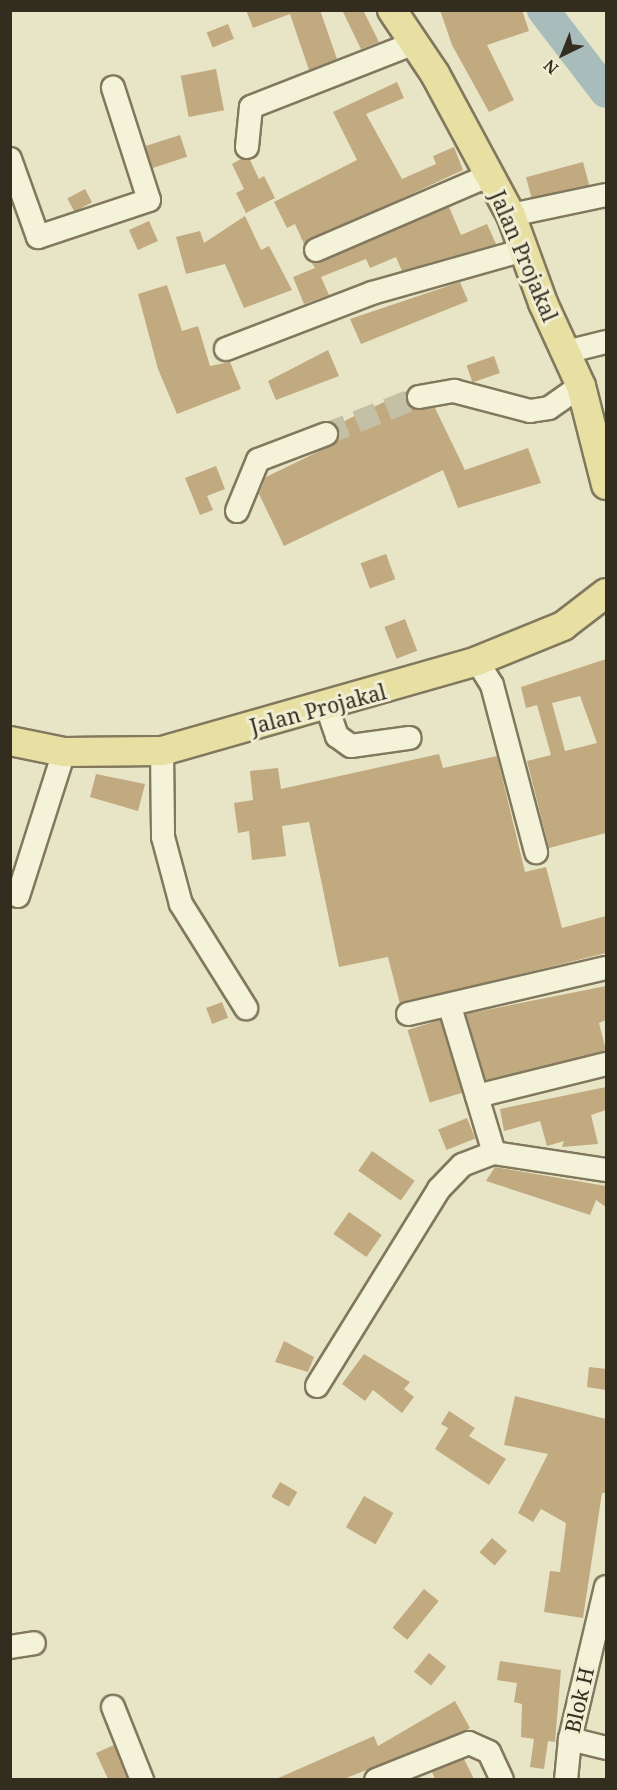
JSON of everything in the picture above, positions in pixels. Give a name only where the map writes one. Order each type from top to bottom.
[{"type":"main road","name":"Jalan Projakal","points":[[392,10],[414,43],[511,215],[581,386],[606,485]]},
{"type":"main road","name":"Jalan Projakal","points":[[10,741],[64,752],[162,751],[327,707],[477,662],[563,626],[606,593]]},
{"type":"street","points":[[247,147],[251,107],[414,43]]},
{"type":"street","points":[[10,159],[38,237],[149,200],[113,88]]},
{"type":"street","points":[[316,250],[490,176]]},
{"type":"street","points":[[511,215],[606,195]]},
{"type":"street","points":[[226,349],[372,293],[524,250]]},
{"type":"street","points":[[566,352],[606,342]]},
{"type":"street","points":[[419,397],[454,391],[530,411],[549,408],[581,386]]},
{"type":"street","points":[[237,511],[258,460],[326,434]]},
{"type":"street","points":[[477,662],[492,685],[537,852]]},
{"type":"street","points":[[327,707],[337,736],[351,746],[409,738]]},
{"type":"street","points":[[162,751],[164,837],[181,904],[246,1008]]},
{"type":"street","points":[[18,896],[64,752]]},
{"type":"street","points":[[408,1014],[606,968]]},
{"type":"street","points":[[450,1006],[494,1153]]},
{"type":"street","points":[[477,1096],[606,1064]]},
{"type":"street","points":[[317,1386],[439,1189],[462,1165],[494,1153],[606,1170]]},
{"type":"street","name":"Blok H","points":[[566,1779],[570,1739],[599,1650],[606,1587]]},
{"type":"street","points":[[10,1647],[33,1642]]},
{"type":"street","points":[[113,1707],[142,1779]]},
{"type":"street","points":[[570,1739],[606,1748]]},
{"type":"street","points":[[376,1779],[469,1743],[489,1752],[502,1779]]},
{"type":"building","points":[[246,10],[320,10],[337,59],[309,70],[290,14],[253,28]]},
{"type":"building","points":[[342,10],[363,10],[379,42],[361,49]]},
{"type":"building","points":[[440,10],[522,10],[529,31],[487,45],[514,100],[489,112],[452,45]]},
{"type":"building","points":[[228,24],[234,39],[213,47],[207,33]]},
{"type":"building","points":[[216,69],[224,110],[189,117],[181,76]]},
{"type":"building","points":[[397,82],[404,98],[366,114],[402,179],[436,164],[433,156],[454,147],[463,170],[304,244],[295,224],[287,228],[274,202],[357,160],[333,112]]},
{"type":"building","points":[[180,135],[187,157],[153,168],[146,146]]},
{"type":"building","points":[[241,159],[250,160],[259,179],[264,176],[275,198],[246,213],[236,193],[244,189],[232,164]]},
{"type":"building","points":[[583,162],[589,185],[532,200],[526,177]]},
{"type":"building","points":[[85,189],[92,202],[74,212],[67,198]]},
{"type":"building","points":[[449,207],[461,235],[487,224],[496,244],[402,271],[396,257],[370,268],[366,259],[321,277],[329,295],[304,304],[293,277],[315,268],[312,263]]},
{"type":"building","points":[[245,216],[261,250],[269,246],[292,290],[244,308],[225,264],[186,274],[176,237],[200,231],[204,243]]},
{"type":"building","points":[[149,221],[158,241],[138,250],[129,230]]},
{"type":"building","points":[[460,282],[468,301],[361,344],[350,319]]},
{"type":"building","points":[[167,285],[182,331],[198,326],[210,366],[230,362],[241,389],[177,414],[158,369],[138,294]]},
{"type":"building","points":[[328,350],[339,376],[276,400],[268,381]]},
{"type":"building","points":[[494,356],[500,373],[472,382],[467,365]]},
{"type":"building","points":[[407,391],[406,400],[414,409],[435,408],[465,470],[528,448],[541,483],[458,508],[443,470],[284,546],[259,494],[266,477],[336,443],[336,425]]},
{"type":"building","points":[[216,466],[225,489],[207,496],[213,510],[200,515],[185,478]]},
{"type":"building","points":[[386,554],[395,579],[370,589],[361,563]]},
{"type":"building","points":[[405,619],[417,651],[397,659],[384,627]]},
{"type":"building","points":[[606,659],[606,833],[549,848],[527,761],[551,755],[537,705],[526,708],[521,687]],"holes":[[[580,696],[597,743],[565,751],[552,703]]]},
{"type":"building","points":[[439,754],[443,768],[497,756],[525,872],[546,867],[562,928],[606,916],[606,953],[400,1004],[388,957],[339,967],[309,822],[282,826],[286,856],[252,860],[249,831],[238,833],[234,803],[253,800],[250,771],[278,768],[281,789]]},
{"type":"building","points":[[96,774],[145,784],[138,811],[90,797]]},
{"type":"building","points":[[606,986],[606,1020],[599,1023],[606,1051],[486,1080],[466,1014]]},
{"type":"building","points":[[222,1002],[228,1018],[212,1024],[206,1008]]},
{"type":"building","points":[[440,1020],[462,1093],[430,1103],[407,1030]]},
{"type":"building","points":[[606,1087],[606,1110],[591,1115],[598,1144],[562,1147],[564,1141],[547,1146],[540,1121],[504,1131],[500,1109]]},
{"type":"building","points":[[467,1118],[475,1138],[446,1150],[438,1130]]},
{"type":"building","points":[[372,1151],[415,1181],[401,1200],[358,1171]]},
{"type":"building","points":[[495,1167],[606,1186],[606,1207],[596,1200],[590,1215],[486,1181]]},
{"type":"building","points":[[349,1212],[382,1235],[366,1257],[334,1234]]},
{"type":"building","points":[[284,1341],[314,1357],[308,1372],[275,1362]]},
{"type":"building","points":[[364,1354],[410,1382],[404,1389],[414,1397],[402,1413],[373,1390],[365,1401],[342,1384]]},
{"type":"building","points":[[589,1367],[606,1369],[606,1390],[587,1387]]},
{"type":"building","points":[[515,1396],[606,1419],[606,1493],[602,1493],[583,1618],[544,1612],[550,1571],[560,1572],[566,1523],[541,1509],[533,1522],[518,1513],[548,1454],[504,1445]]},
{"type":"building","points":[[449,1411],[475,1428],[469,1436],[506,1459],[489,1485],[435,1449],[448,1428],[441,1424]]},
{"type":"building","points":[[280,1482],[297,1492],[289,1507],[272,1497]]},
{"type":"building","points":[[364,1496],[393,1513],[375,1544],[346,1527]]},
{"type":"building","points":[[492,1538],[507,1551],[495,1565],[480,1552]]},
{"type":"building","points":[[424,1589],[439,1601],[407,1640],[393,1628]]},
{"type":"building","points":[[429,1653],[446,1667],[431,1685],[414,1672]]},
{"type":"building","points":[[500,1661],[561,1670],[555,1742],[548,1741],[544,1769],[530,1767],[534,1739],[521,1737],[522,1704],[514,1702],[517,1683],[497,1680]]},
{"type":"building","points":[[455,1701],[470,1728],[467,1730],[344,1779],[276,1779],[374,1736],[378,1746]]},
{"type":"building","points":[[114,1745],[127,1779],[108,1779],[96,1753]]},
{"type":"building","points":[[464,1759],[474,1779],[435,1779],[432,1772]]},
{"type":"waterway","points":[[543,10],[606,92]]},
{"type":"tunnel","points":[[326,434],[419,397]]}]
